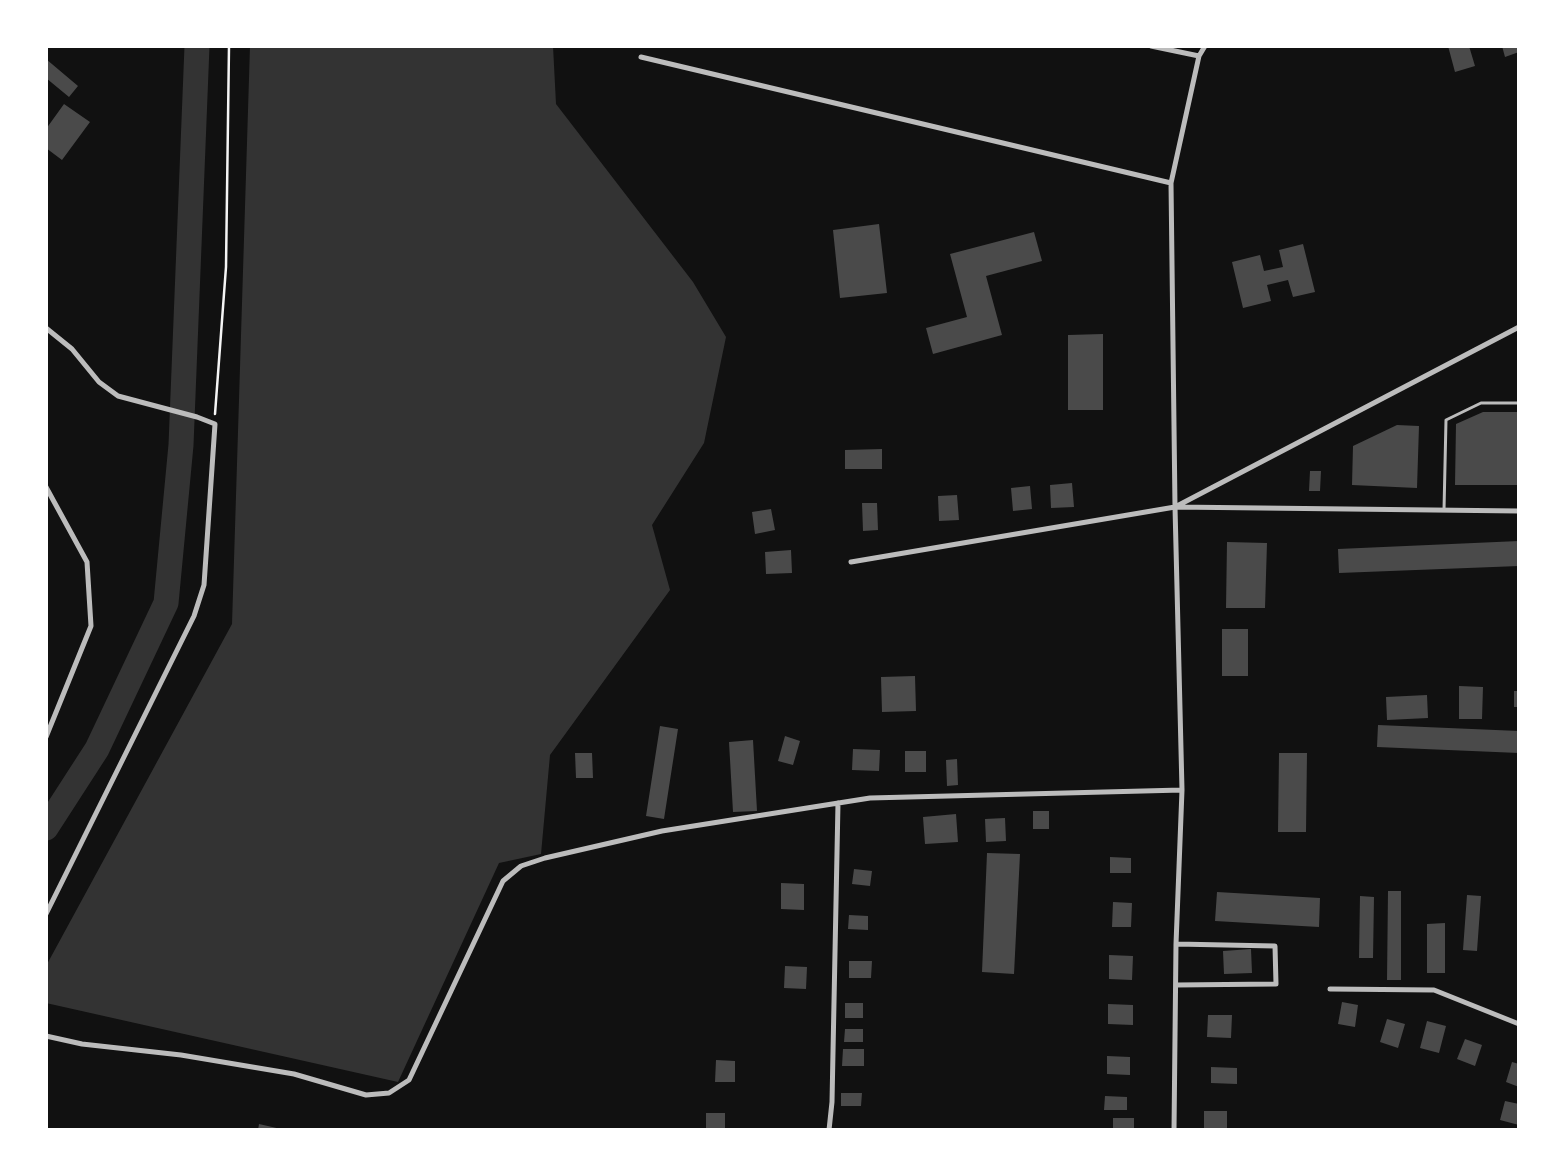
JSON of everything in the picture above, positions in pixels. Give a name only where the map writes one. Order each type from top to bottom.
[{"type":"street","points":[[1151,46],[1199,56]]},
{"type":"street","points":[[1174,1130],[1176,944],[1182,790],[1175,507],[1171,183],[1199,56],[1205,46]]},
{"type":"street","points":[[641,57],[1171,183]]},
{"type":"street","points":[[1175,507],[1519,327]]},
{"type":"street","points":[[46,328],[72,349],[99,382],[118,396],[197,417],[215,424],[204,585],[196,608],[46,914]]},
{"type":"street","points":[[46,487],[87,562],[91,626],[46,737]]},
{"type":"street","points":[[851,562],[1175,507],[1519,511]]},
{"type":"street","points":[[46,1036],[82,1044],[181,1055],[294,1074],[366,1095],[390,1093],[409,1080],[504,881],[521,866],[544,858],[662,831],[870,798],[1182,790]]},
{"type":"street","points":[[830,1130],[838,803]]},
{"type":"street","points":[[1176,944],[1275,946],[1276,984],[1176,985]]},
{"type":"street","points":[[1330,989],[1434,990],[1519,1024]]},
{"type":"lane","points":[[1444,510],[1446,420],[1481,403],[1519,403]]},
{"type":"path","points":[[215,424],[226,267],[229,46]]},
{"type":"shaded area","points":[[250,46],[553,46],[556,104],[693,282],[726,337],[704,443],[652,525],[670,590],[550,755],[541,854],[499,863],[398,1082],[46,1003],[46,966],[232,624]]},
{"type":"building","points":[[1448,46],[1469,46],[1475,66],[1455,72]]},
{"type":"building","points":[[1502,46],[1519,46],[1519,52],[1505,57]]},
{"type":"building","points":[[46,59],[78,86],[69,97],[46,78]]},
{"type":"building","points":[[64,104],[90,122],[62,160],[46,148],[46,129]]},
{"type":"building","points":[[879,224],[887,293],[840,298],[833,230]]},
{"type":"building","points":[[1034,232],[1042,261],[986,276],[1002,335],[933,354],[926,328],[967,317],[950,254]]},
{"type":"building","points":[[1303,244],[1315,292],[1293,297],[1288,280],[1267,285],[1271,301],[1243,308],[1232,262],[1260,255],[1264,271],[1283,267],[1279,250]]},
{"type":"building","points":[[1103,334],[1103,410],[1068,410],[1068,335]]},
{"type":"building","points":[[1483,412],[1519,412],[1519,485],[1455,485],[1456,424]]},
{"type":"building","points":[[1397,425],[1419,426],[1417,488],[1352,485],[1353,446]]},
{"type":"building","points":[[882,449],[882,469],[845,469],[845,450]]},
{"type":"building","points":[[1310,471],[1321,471],[1320,491],[1309,491]]},
{"type":"building","points":[[1072,483],[1074,507],[1051,508],[1050,485]]},
{"type":"building","points":[[1030,486],[1032,509],[1013,511],[1011,488]]},
{"type":"building","points":[[957,495],[959,520],[939,521],[938,496]]},
{"type":"building","points":[[862,503],[877,503],[878,530],[863,531]]},
{"type":"building","points":[[771,509],[775,530],[755,534],[752,512]]},
{"type":"building","points":[[1519,541],[1519,566],[1339,573],[1338,549]]},
{"type":"building","points":[[1227,542],[1267,543],[1265,608],[1226,608]]},
{"type":"building","points":[[791,550],[792,573],[766,574],[765,552]]},
{"type":"building","points":[[1222,629],[1248,629],[1248,676],[1222,676]]},
{"type":"building","points":[[915,676],[916,711],[882,712],[881,677]]},
{"type":"building","points":[[1459,686],[1483,687],[1482,719],[1459,719]]},
{"type":"building","points":[[1514,691],[1519,691],[1519,707],[1514,707]]},
{"type":"building","points":[[1427,695],[1428,718],[1387,720],[1386,697]]},
{"type":"building","points":[[1378,725],[1519,731],[1519,753],[1377,747]]},
{"type":"building","points":[[660,726],[678,729],[664,819],[646,816]]},
{"type":"building","points":[[785,736],[800,741],[793,765],[778,761]]},
{"type":"building","points":[[753,740],[757,811],[733,812],[729,742]]},
{"type":"building","points":[[853,749],[880,750],[879,771],[852,770]]},
{"type":"building","points":[[905,751],[926,751],[926,772],[905,772]]},
{"type":"building","points":[[575,753],[592,753],[593,778],[576,778]]},
{"type":"building","points":[[1279,753],[1307,753],[1306,832],[1278,832]]},
{"type":"building","points":[[957,759],[958,785],[947,786],[946,760]]},
{"type":"building","points":[[1033,811],[1049,811],[1049,829],[1033,829]]},
{"type":"building","points":[[956,814],[958,842],[925,844],[923,817]]},
{"type":"building","points":[[1005,818],[1006,841],[986,842],[985,819]]},
{"type":"building","points":[[987,853],[1020,854],[1014,974],[982,972]]},
{"type":"building","points":[[1110,857],[1131,858],[1131,873],[1110,873]]},
{"type":"building","points":[[854,869],[872,871],[870,886],[852,884]]},
{"type":"building","points":[[781,883],[804,884],[804,910],[781,909]]},
{"type":"building","points":[[1388,891],[1401,891],[1401,980],[1387,980]]},
{"type":"building","points":[[1217,892],[1320,898],[1319,927],[1215,921]]},
{"type":"building","points":[[1467,895],[1481,896],[1477,951],[1463,950]]},
{"type":"building","points":[[1360,896],[1374,897],[1373,958],[1359,958]]},
{"type":"building","points":[[1113,902],[1132,903],[1131,927],[1112,927]]},
{"type":"building","points":[[849,915],[868,916],[868,930],[848,929]]},
{"type":"building","points":[[1445,923],[1445,973],[1427,973],[1427,924]]},
{"type":"building","points":[[1251,949],[1252,973],[1224,974],[1223,951]]},
{"type":"building","points":[[1109,955],[1133,956],[1132,980],[1109,979]]},
{"type":"building","points":[[849,961],[872,961],[871,978],[849,978]]},
{"type":"building","points":[[785,966],[807,967],[806,989],[784,988]]},
{"type":"building","points":[[1342,1002],[1358,1005],[1355,1027],[1338,1024]]},
{"type":"building","points":[[845,1003],[863,1003],[863,1018],[845,1018]]},
{"type":"building","points":[[1108,1004],[1133,1005],[1133,1025],[1108,1024]]},
{"type":"building","points":[[1208,1015],[1232,1015],[1231,1038],[1207,1037]]},
{"type":"building","points":[[1387,1019],[1405,1024],[1398,1048],[1380,1042]]},
{"type":"building","points":[[1427,1021],[1446,1026],[1439,1053],[1420,1048]]},
{"type":"building","points":[[845,1029],[863,1029],[863,1042],[844,1042]]},
{"type":"building","points":[[1465,1039],[1482,1045],[1475,1066],[1457,1059]]},
{"type":"building","points":[[843,1049],[864,1049],[864,1066],[842,1066]]},
{"type":"building","points":[[1107,1056],[1130,1057],[1130,1075],[1107,1074]]},
{"type":"building","points":[[716,1060],[735,1061],[735,1082],[715,1082]]},
{"type":"building","points":[[1512,1062],[1519,1064],[1519,1087],[1506,1082]]},
{"type":"building","points":[[1211,1067],[1237,1068],[1237,1084],[1211,1083]]},
{"type":"building","points":[[841,1093],[862,1093],[861,1106],[841,1106]]},
{"type":"building","points":[[1105,1096],[1127,1097],[1127,1110],[1104,1110]]},
{"type":"building","points":[[1505,1101],[1519,1104],[1519,1125],[1500,1120]]},
{"type":"building","points":[[1204,1111],[1227,1111],[1227,1130],[1204,1130]]},
{"type":"building","points":[[706,1113],[725,1113],[725,1129],[706,1129]]},
{"type":"building","points":[[1113,1118],[1134,1118],[1134,1130],[1113,1130]]},
{"type":"building","points":[[259,1124],[281,1129],[281,1130],[258,1130]]},
{"type":"waterway","points":[[46,828],[97,749],[166,603],[181,445],[197,46]]}]
